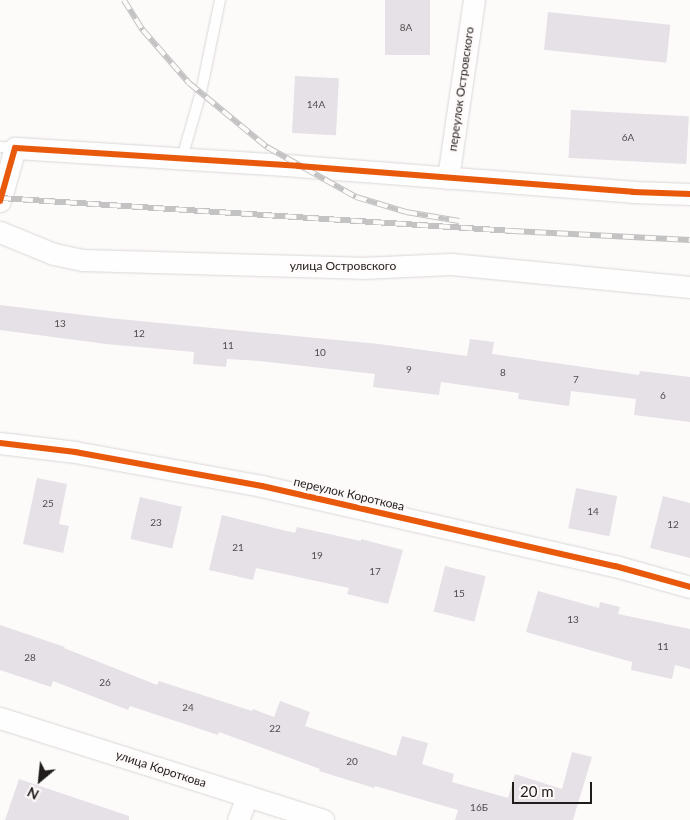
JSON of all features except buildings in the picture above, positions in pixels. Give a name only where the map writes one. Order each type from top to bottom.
[{"type":"street","name":"переулок Островского","points":[[448,178],[474,0]]},
{"type":"street","points":[[0,201],[8,147],[182,158],[633,192],[690,194]]},
{"type":"street","name":"улица Островского","points":[[0,232],[54,254],[82,260],[361,268],[451,264],[690,287]]},
{"type":"street","name":"переулок Короткова","points":[[0,443],[75,452],[262,486],[606,564],[690,587]]},
{"type":"street","name":"улица Короткова","points":[[0,718],[322,820]]},
{"type":"street","points":[[238,820],[247,796]]},
{"type":"lane","points":[[182,158],[201,92],[220,0]]},
{"type":"railway","points":[[124,0],[143,30],[189,83],[267,147],[356,197],[406,212],[459,221]]},
{"type":"railway","points":[[0,198],[513,231],[690,240]]},
{"type":"cycle path","points":[[0,201],[15,148],[298,166],[633,192],[690,194]]},
{"type":"cycle path","points":[[0,443],[75,452],[262,486],[615,566],[690,587]]}]
